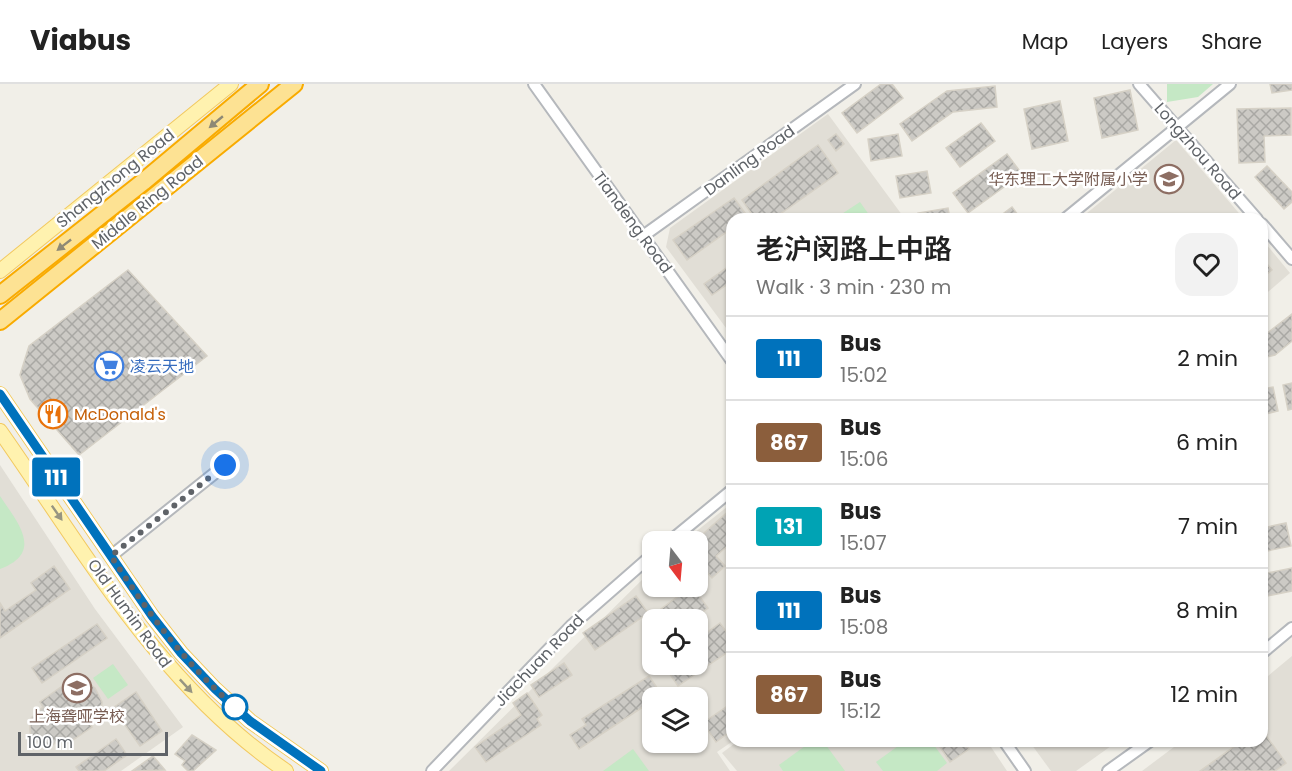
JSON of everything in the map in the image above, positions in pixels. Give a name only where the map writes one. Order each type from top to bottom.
[{"type":"highway","name":"Middle Ring Road","points":[[0,296],[143,182],[260,84]]},
{"type":"highway","name":"Middle Ring Road","points":[[0,321],[294,84]]},
{"type":"main road","name":"Shangzhong Road","points":[[0,271],[231,84]]},
{"type":"main road","points":[[0,326],[300,84]]},
{"type":"main road","name":"Old Humin Road","points":[[0,394],[152,616],[215,689],[250,721],[321,771]]},
{"type":"main road","name":"Old Humin Road","points":[[0,431],[136,626],[167,666],[219,720],[286,771]]},
{"type":"street","name":"Tiandeng Road","points":[[534,84],[726,353]]},
{"type":"street","name":"Danling Road","points":[[643,236],[855,84]]},
{"type":"street","name":"Longzhou Road","points":[[1139,84],[1252,213]]},
{"type":"street","points":[[1072,213],[1230,84]]},
{"type":"street","points":[[1268,231],[1292,259]]},
{"type":"street","points":[[111,556],[225,465]]},
{"type":"street","points":[[682,531],[726,495]]},
{"type":"street","name":"Jiachuan Road","points":[[432,771],[571,626],[642,564]]},
{"type":"street","points":[[1268,648],[1292,628]]},
{"type":"street","points":[[1008,747],[1025,771]]},
{"type":"street","points":[[1108,771],[1142,747]]},
{"type":"shaded area","points":[[828,114],[901,213],[726,213],[726,328],[666,247],[670,228]]},
{"type":"shaded area","name":"华东理工大学附属小学","points":[[1176,140],[1239,213],[1087,213]]},
{"type":"shaded area","points":[[1268,246],[1290,273],[1268,292]]},
{"type":"shaded area","name":"上海聋哑学校","points":[[0,465],[95,609],[183,727],[121,771],[0,771]]},
{"type":"shaded area","points":[[726,508],[726,746],[717,752],[730,771],[449,771],[642,580],[642,597],[708,597],[708,531],[697,531]]},
{"type":"shaded area","points":[[1292,656],[1292,771],[1142,771],[1174,747],[1268,747],[1268,676]]},
{"type":"shaded area","points":[[730,747],[991,747],[1007,771],[737,771],[722,753]]},
{"type":"shaded area","points":[[1033,747],[1110,747],[1076,771],[1051,771]]},
{"type":"green space","points":[[1167,84],[1213,84],[1198,97],[1167,102]]},
{"type":"green space","points":[[860,202],[868,213],[843,213]]},
{"type":"green space","points":[[0,496],[19,526],[24,545],[21,554],[14,562],[0,569]]},
{"type":"green space","points":[[113,664],[128,685],[108,699],[93,678]]},
{"type":"green space","points":[[804,747],[827,747],[845,771],[783,771],[779,765]]},
{"type":"green space","points":[[897,747],[935,747],[947,763],[937,771],[883,771],[876,762]]},
{"type":"green space","points":[[633,749],[649,771],[603,771]]},
{"type":"building","points":[[881,84],[892,84],[903,98],[857,133],[842,113]]},
{"type":"building","points":[[1270,84],[1292,84],[1292,90],[1272,93]]},
{"type":"building","points":[[995,86],[997,107],[953,112],[912,141],[900,124],[947,91]]},
{"type":"building","points":[[1130,90],[1138,130],[1102,138],[1094,98]]},
{"type":"building","points":[[1060,101],[1068,141],[1032,149],[1024,109]]},
{"type":"building","points":[[1291,108],[1291,135],[1264,136],[1265,162],[1239,163],[1237,109]]},
{"type":"building","points":[[981,123],[995,141],[960,167],[946,148]]},
{"type":"building","points":[[836,134],[844,144],[836,151],[828,140]]},
{"type":"building","points":[[898,134],[902,156],[871,161],[868,139]]},
{"type":"building","points":[[818,145],[838,173],[781,213],[751,213],[742,200]]},
{"type":"building","points":[[1007,154],[1022,174],[968,213],[953,193]]},
{"type":"building","points":[[1267,166],[1292,192],[1292,202],[1284,209],[1255,177]]},
{"type":"building","points":[[927,171],[931,193],[900,198],[896,176]]},
{"type":"building","points":[[734,198],[745,213],[726,213],[726,232],[687,260],[673,240]]},
{"type":"building","points":[[1012,207],[1016,213],[1004,213]]},
{"type":"building","points":[[948,208],[949,213],[918,213]]},
{"type":"building","points":[[726,268],[726,285],[712,295],[704,284]]},
{"type":"building","name":"凌云天地","points":[[128,270],[207,356],[79,455],[30,399],[20,375],[29,346]]},
{"type":"building","points":[[1292,314],[1292,341],[1275,355],[1268,357],[1268,332]]},
{"type":"building","points":[[1292,383],[1292,409],[1288,410],[1283,385]]},
{"type":"building","points":[[1273,387],[1278,411],[1268,414],[1268,388]]},
{"type":"building","points":[[726,513],[726,547],[716,556],[725,566],[712,578],[708,573],[706,531]]},
{"type":"building","points":[[1286,523],[1291,546],[1268,551],[1268,527]]},
{"type":"building","points":[[54,566],[70,589],[0,638],[0,603],[5,611],[36,590],[31,583]]},
{"type":"building","points":[[1292,568],[1292,591],[1268,596],[1268,573]]},
{"type":"building","points":[[636,596],[645,609],[642,609],[642,617],[595,650],[583,633]]},
{"type":"building","points":[[677,597],[700,597],[708,608],[707,609],[661,609]]},
{"type":"building","points":[[720,623],[726,632],[726,653],[708,665],[708,632]]},
{"type":"building","points":[[97,624],[107,638],[42,683],[32,668]]},
{"type":"building","points":[[564,663],[572,675],[539,697],[531,685]]},
{"type":"building","points":[[670,675],[694,675],[678,686]]},
{"type":"building","points":[[649,676],[657,687],[642,687],[642,708],[579,749],[570,735],[586,725],[582,719]]},
{"type":"building","points":[[88,683],[95,688],[102,702],[101,713],[88,721],[92,727],[67,744],[63,738],[48,748],[34,741],[30,732],[30,719],[43,707],[40,702],[61,687],[66,693],[75,686]]},
{"type":"building","points":[[136,692],[162,731],[140,746],[113,708]]},
{"type":"building","points":[[527,693],[542,715],[537,719],[541,725],[486,762],[475,747],[521,715],[513,703]]},
{"type":"building","points":[[726,707],[726,734],[716,742],[708,730],[708,720]]},
{"type":"building","points":[[192,735],[216,750],[193,771],[188,771],[182,765],[185,761],[175,754]]},
{"type":"building","points":[[1268,738],[1286,763],[1275,771],[1200,771],[1234,747],[1268,747]]},
{"type":"building","points":[[116,739],[127,755],[104,771],[79,771],[76,767]]},
{"type":"building","points":[[940,747],[968,747],[969,749],[950,762]]},
{"type":"building","points":[[153,756],[165,770],[132,771]]},
{"type":"bus line","name":"111","points":[[0,394],[152,616],[181,653],[250,721],[321,771]]},
{"type":"place","name":"华东理工大学附属小学","points":[[1169,179]]},
{"type":"place","name":"凌云天地","points":[[109,366]]},
{"type":"place","name":"McDonald's","points":[[53,414]]},
{"type":"place","name":"上海聋哑学校","points":[[77,688]]},
{"type":"route","points":[[225,465],[111,556],[152,616],[181,653],[235,707]]}]
